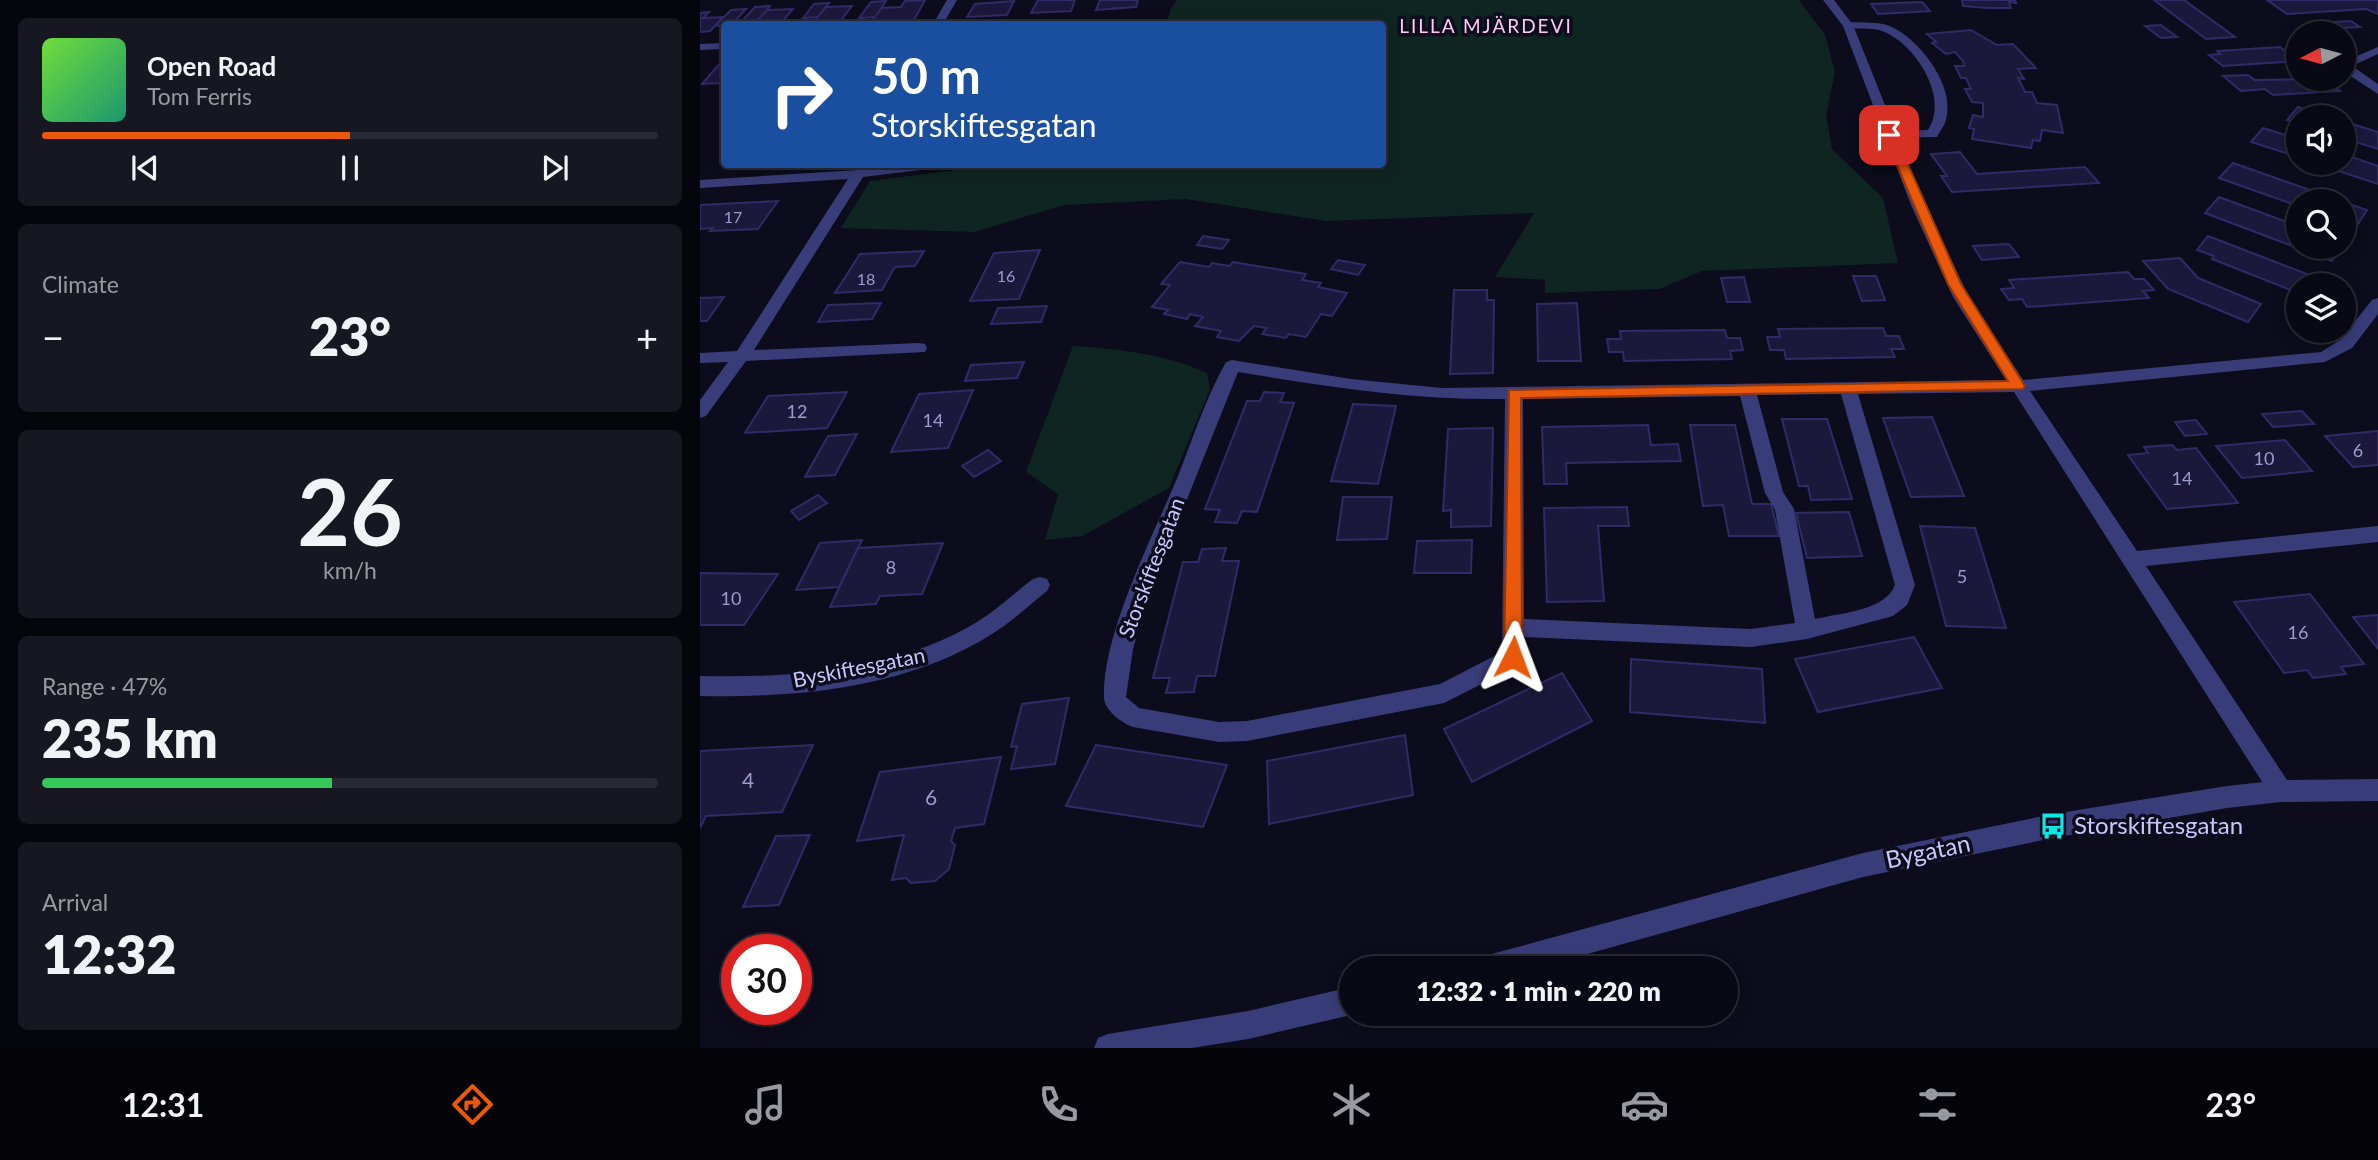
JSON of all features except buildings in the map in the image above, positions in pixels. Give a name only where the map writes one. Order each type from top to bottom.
[{"type":"street","points":[[941,21],[952,0]]},
{"type":"street","points":[[1828,0],[1848,25],[1889,135],[1961,297],[2281,791]]},
{"type":"street","points":[[1848,25],[1886,29],[1925,62],[1938,90],[1942,105],[1940,120],[1932,134],[1889,135]]},
{"type":"street","points":[[700,47],[721,46]]},
{"type":"street","points":[[2378,50],[2344,66],[2378,90]]},
{"type":"street","points":[[700,184],[858,174],[905,168]]},
{"type":"street","points":[[700,412],[741,357],[858,174]]},
{"type":"street","name":"Storskiftesgatan","points":[[1514,394],[1513,657],[1444,693],[1247,731],[1219,732],[1133,717],[1115,701],[1116,675],[1122,649],[1146,572],[1232,366],[1351,385],[1429,393],[2018,386],[2325,357],[2346,344],[2373,320],[2378,303]]},
{"type":"street","points":[[700,358],[919,348]]},
{"type":"street","points":[[1515,628],[1751,638],[1807,630],[1886,610],[1900,599],[1905,585],[1848,388]]},
{"type":"street","points":[[1747,391],[1774,493],[1784,509],[1807,630]]},
{"type":"street","points":[[2130,560],[2378,534]]},
{"type":"street","name":"Byskiftesgatan","points":[[700,686],[769,685],[830,678],[887,667],[934,653],[978,633],[1040,585]]},
{"type":"street","name":"Bygatan","points":[[1532,956],[1863,865],[2053,826],[2193,801],[2281,791],[2378,790]]},
{"type":"street","points":[[1108,1048],[1248,1026],[1339,1004]]},
{"type":"green space","points":[[1177,0],[1799,0],[1825,35],[1835,72],[1826,115],[1832,149],[1883,198],[1898,263],[1702,271],[1659,289],[1545,293],[1545,280],[1495,277],[1534,213],[1326,221],[1186,199],[1064,205],[974,232],[841,228],[870,181],[972,168],[1386,168],[1386,21],[1167,21]]},
{"type":"green space","points":[[1073,346],[1124,351],[1175,361],[1207,373],[1210,389],[1169,488],[1082,536],[1045,540],[1058,494],[1026,472]]},
{"type":"place","name":"Storskiftesgatan","points":[[2053,826]]},
{"type":"district","name":"LILLA MJÄRDEVI","points":[[1486,26]]},
{"type":"route","points":[[1513,657],[1514,394],[2018,386],[1954,284],[1889,135]]}]
